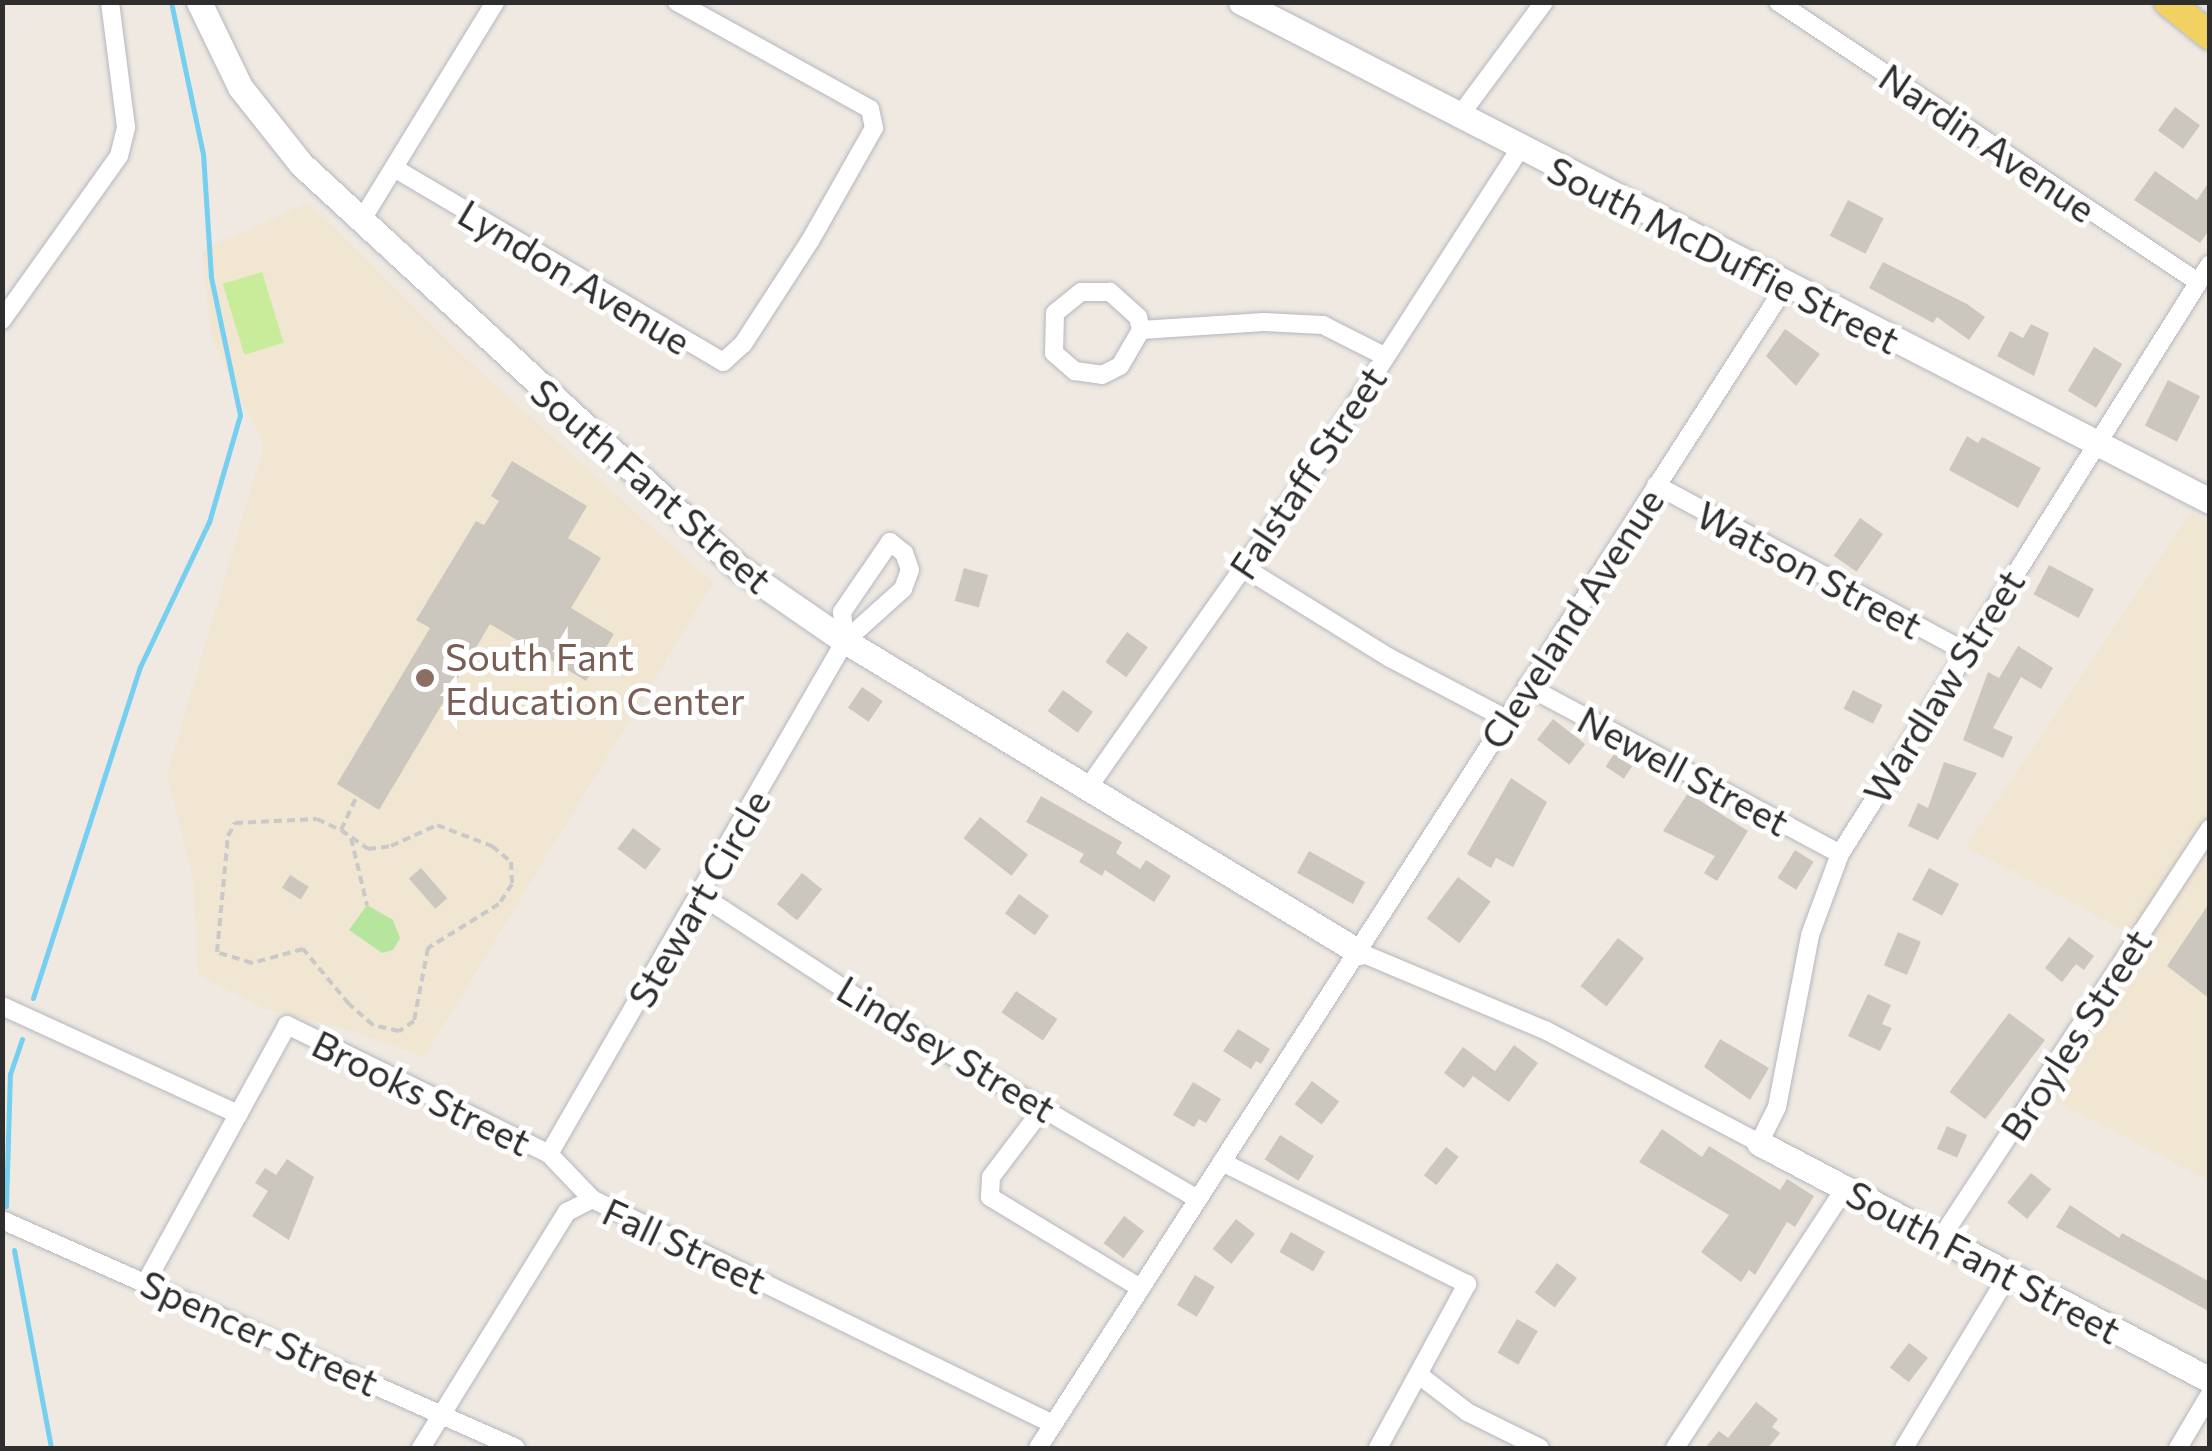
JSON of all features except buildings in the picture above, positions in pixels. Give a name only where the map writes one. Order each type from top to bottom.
[{"type":"main road","points":[[2168,2],[2210,36]]},
{"type":"street","points":[[2,320],[119,156],[126,127],[110,2]]},
{"type":"street","name":"South Fant Street","points":[[199,2],[254,107],[361,221],[739,568],[845,640],[1358,952]]},
{"type":"street","points":[[361,221],[495,2]]},
{"type":"street","name":"Lyndon Avenue","points":[[394,168],[723,362],[743,344],[801,256],[874,128],[870,109],[677,2]]},
{"type":"street","name":"South McDuffie Street","points":[[1241,2],[1519,150],[2210,501]]},
{"type":"street","points":[[1458,118],[1544,2]]},
{"type":"street","name":"Nardin Avenue","points":[[1778,2],[2198,282]]},
{"type":"street","name":"Falstaff Street","points":[[1087,789],[1243,567],[1519,150]]},
{"type":"street","name":"Wardlaw Street","points":[[1759,1143],[1777,1107],[1810,935],[1840,854],[2210,264]]},
{"type":"street","name":"Cleveland Avenue","points":[[1038,1448],[1786,285]]},
{"type":"street","points":[[1081,292],[1110,292],[1138,317],[1141,330],[1120,366],[1102,375],[1075,371],[1054,353],[1055,314],[1081,292]]},
{"type":"street","points":[[1141,330],[1264,322],[1323,325],[1384,356]]},
{"type":"street","name":"Watson Street","points":[[1656,486],[1964,652]]},
{"type":"street","name":"Stewart Circle","points":[[549,1154],[845,640],[903,588],[910,570],[904,553],[890,542],[842,612],[845,640]]},
{"type":"street","points":[[1243,567],[1390,658],[1506,718]]},
{"type":"street","name":"Newell Street","points":[[1527,686],[1840,854]]},
{"type":"street","name":"Broyles Street","points":[[1940,1238],[2210,829]]},
{"type":"street","name":"Lindsey Street","points":[[699,894],[898,1024],[1198,1199]]},
{"type":"street","points":[[1358,952],[1545,1030],[1759,1143]]},
{"type":"street","points":[[2,1006],[238,1114]]},
{"type":"street","name":"Brooks Street","points":[[146,1282],[287,1026],[549,1154],[592,1199]]},
{"type":"street","points":[[1044,1106],[991,1176],[990,1196],[1140,1288]]},
{"type":"street","name":"South Fant Street","points":[[1759,1143],[2210,1380]]},
{"type":"street","points":[[1222,1162],[1467,1284],[1378,1448]]},
{"type":"street","points":[[1674,1448],[1845,1188]]},
{"type":"street","name":"Fall Street","points":[[420,1448],[567,1212],[592,1199],[1054,1424]]},
{"type":"street","name":"Spencer Street","points":[[2,1220],[443,1412],[516,1448]]},
{"type":"street","points":[[1904,1448],[2010,1274]]},
{"type":"street","points":[[1419,1374],[1467,1412],[1540,1448]]},
{"type":"street","points":[[2178,1448],[2210,1394]]},
{"type":"path","points":[[341,830],[357,796]]},
{"type":"path","points":[[316,818],[341,830],[368,849],[391,846],[438,825],[492,846],[512,862],[512,884],[498,904],[428,948],[414,1020],[399,1031],[361,1015],[302,949],[252,963],[217,952],[228,836],[235,823],[316,818]]},
{"type":"path","points":[[351,837],[368,905]]},
{"type":"shaded area","name":"South Fant Education Center","points":[[308,203],[460,353],[713,583],[424,1057],[344,1028],[268,1010],[198,975],[193,878],[167,774],[264,445],[211,337],[202,251]]},
{"type":"shaded area","points":[[2191,513],[2209,522],[2209,1180],[2053,1100],[2153,945],[1966,847]]},
{"type":"green space","points":[[262,272],[284,343],[244,355],[223,284]]},
{"type":"green space","points":[[367,905],[393,920],[400,938],[393,950],[382,953],[349,930]]},
{"type":"waterway","points":[[33,998],[140,667],[209,522],[240,415],[211,277],[203,154],[171,2]]},
{"type":"waterway","points":[[6,1206],[10,1074],[22,1039]]},
{"type":"waterway","points":[[14,1250],[51,1448]]},
{"type":"place","name":"South Fant Education Center","points":[[425,678]]}]
